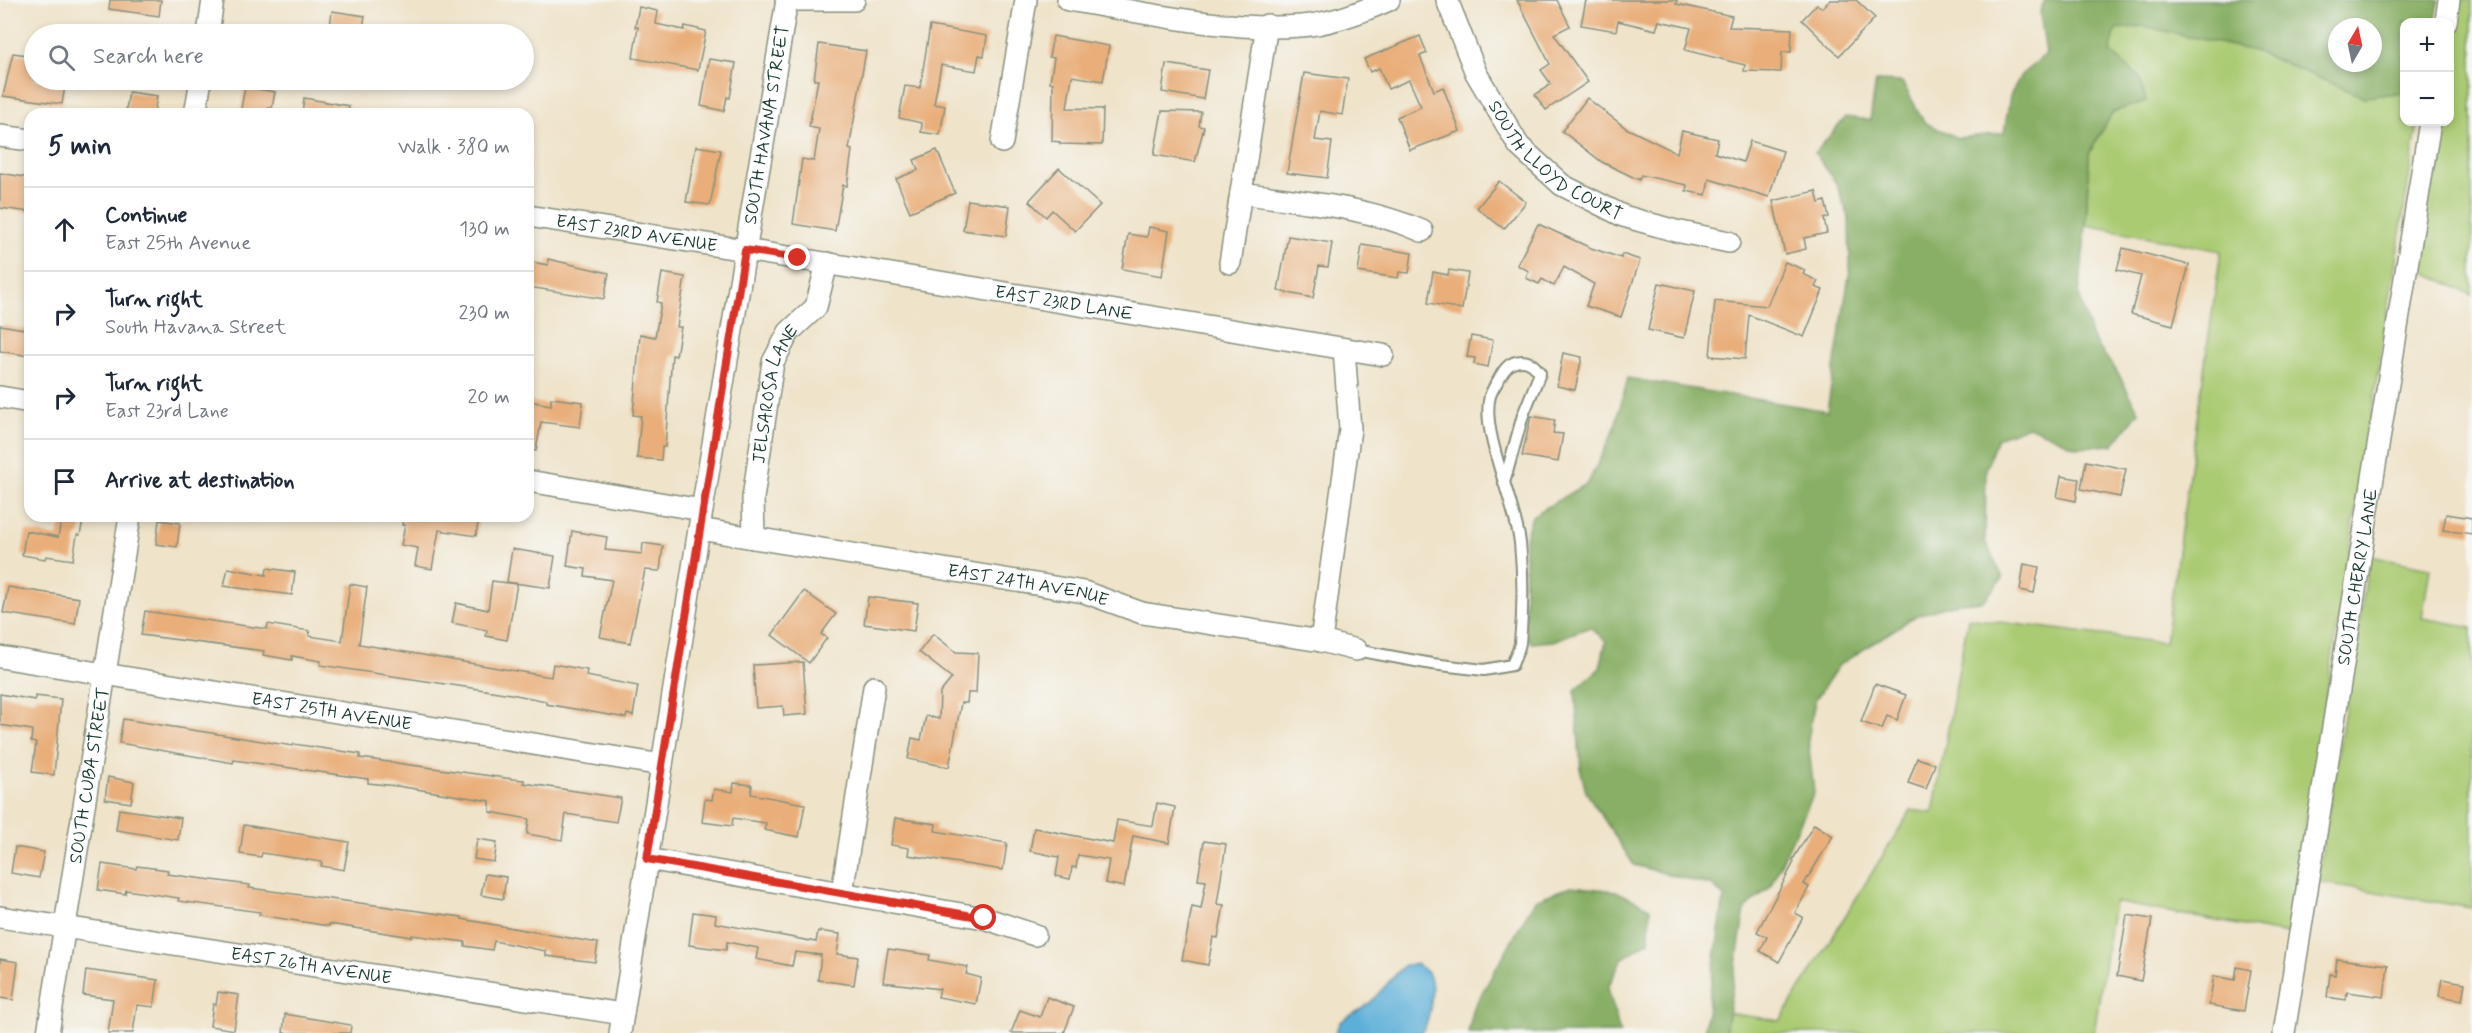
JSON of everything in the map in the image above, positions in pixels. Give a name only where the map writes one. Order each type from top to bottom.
[{"type":"street","points":[[209,24],[213,0]]},
{"type":"street","points":[[787,0],[854,0]]},
{"type":"street","name":"SOUTH HAVANA STREET","points":[[621,1023],[787,0]]},
{"type":"street","points":[[1002,142],[1026,0]]},
{"type":"street","points":[[1068,0],[1225,25],[1302,26],[1363,12],[1389,0]]},
{"type":"street","name":"SOUTH LLOYD COURT","points":[[1447,0],[1476,73],[1519,146],[1562,185],[1623,216],[1676,231],[1729,242]]},
{"type":"street","points":[[2446,18],[2449,0]]},
{"type":"street","points":[[1230,263],[1267,25]]},
{"type":"street","points":[[196,108],[199,90]]},
{"type":"street","name":"SOUTH CHERRY LANE","points":[[2284,1033],[2429,126]]},
{"type":"street","points":[[0,136],[24,139]]},
{"type":"street","points":[[1241,193],[1362,210],[1422,231]]},
{"type":"street","name":"EAST 23RD AVENUE","points":[[534,217],[745,250]]},
{"type":"street","name":"EAST 23RD LANE","points":[[745,250],[1383,355]]},
{"type":"street","name":"JELSAROSA LANE","points":[[753,538],[753,498],[773,362],[789,332],[816,307],[827,263]]},
{"type":"street","points":[[1321,641],[1350,429],[1344,349]]},
{"type":"street","points":[[0,397],[24,401]]},
{"type":"street","name":"EAST 24TH AVENUE","points":[[534,482],[701,519],[753,538],[1084,592],[1142,613],[1321,641],[1356,650]]},
{"type":"street","name":"SOUTH CUBA STREET","points":[[48,1033],[129,522]]},
{"type":"street","name":"EAST 25TH AVENUE","points":[[0,657],[662,765]]},
{"type":"street","points":[[842,893],[874,687]]},
{"type":"street","points":[[647,859],[984,918],[1035,935]]},
{"type":"street","name":"EAST 26TH AVENUE","points":[[0,917],[621,1023]]},
{"type":"lane","points":[[1356,650],[1432,664],[1484,670],[1512,665],[1520,645],[1520,540],[1504,483],[1490,421],[1490,397],[1503,371],[1512,362],[1525,361],[1536,366],[1540,373],[1523,414],[1504,483]]},
{"type":"green space","points":[[2045,0],[2440,0],[2436,18],[2400,18],[2400,92],[2364,97],[2255,51],[2143,26],[2116,29],[2110,52],[2140,78],[2146,101],[2113,112],[2089,153],[2086,225],[2079,295],[2092,338],[2119,375],[2139,412],[2113,445],[2076,447],[2029,426],[1997,438],[1986,469],[1985,541],[2003,578],[1983,601],[1959,603],[1917,615],[1839,665],[1815,700],[1808,739],[1814,793],[1770,887],[1745,909],[1725,1033],[1704,1033],[1724,897],[1713,886],[1634,865],[1586,792],[1581,772],[1575,690],[1600,668],[1606,641],[1590,627],[1553,641],[1532,643],[1525,636],[1525,538],[1532,516],[1588,483],[1614,430],[1628,378],[1827,411],[1850,270],[1849,218],[1836,183],[1815,153],[1846,117],[1870,120],[1876,81],[1902,82],[1925,123],[1958,138],[2004,133],[2010,96],[2021,75],[2046,54],[2040,13]]},
{"type":"green space","points":[[2456,0],[2472,0],[2472,295],[2414,267],[2436,126],[2454,126],[2453,18]]},
{"type":"green space","points":[[2143,26],[2255,51],[2364,97],[2400,92],[2400,126],[2417,126],[2288,934],[2114,902],[2094,1033],[1725,1033],[1728,1013],[1780,1021],[1911,810],[1933,813],[1968,618],[2165,643],[2221,251],[2086,225],[2089,153],[2113,112],[2140,78],[2110,52],[2116,28]]},
{"type":"green space","points":[[2370,556],[2430,568],[2422,618],[2472,627],[2472,908],[2317,882]]},
{"type":"green space","points":[[1571,886],[1616,891],[1650,908],[1649,941],[1622,959],[1608,988],[1620,1033],[1468,1033],[1474,1007],[1535,900]]},
{"type":"water","points":[[1417,964],[1428,973],[1432,986],[1430,1012],[1422,1033],[1335,1033],[1340,1022],[1369,1004],[1404,965]]},
{"type":"building","points":[[110,0],[161,0],[159,16],[109,9]]},
{"type":"building","points":[[1517,0],[1557,0],[1570,26],[1554,34],[1588,82],[1546,110],[1535,95],[1551,84],[1541,70],[1550,64]]},
{"type":"building","points":[[1586,0],[1677,0],[1676,4],[1732,16],[1729,27],[1792,29],[1791,52],[1782,52],[1781,72],[1744,71],[1745,65],[1685,50],[1691,28],[1659,21],[1656,30],[1618,21],[1616,31],[1581,25]]},
{"type":"building","points":[[1830,0],[1856,0],[1875,18],[1839,56],[1802,20],[1817,4],[1822,8]]},
{"type":"building","points":[[639,7],[658,11],[656,24],[684,30],[685,26],[706,31],[698,70],[633,58]]},
{"type":"building","points":[[332,11],[365,16],[364,24],[330,24]]},
{"type":"building","points":[[930,26],[987,36],[984,56],[979,55],[976,71],[941,65],[934,104],[945,106],[940,135],[921,132],[922,123],[899,118],[905,86],[920,88]]},
{"type":"building","points":[[1053,36],[1109,46],[1103,81],[1072,76],[1067,108],[1103,109],[1102,145],[1060,144],[1060,142],[1052,141],[1053,83],[1050,82],[1054,58],[1049,57]]},
{"type":"building","points":[[1420,36],[1427,53],[1420,56],[1434,91],[1443,87],[1460,131],[1410,150],[1397,117],[1421,107],[1409,80],[1388,89],[1379,68],[1370,72],[1364,59]]},
{"type":"building","points":[[819,44],[866,51],[849,149],[852,150],[847,186],[843,185],[835,231],[793,224],[802,159],[814,161],[819,129],[809,127],[818,80],[814,80]]},
{"type":"building","points":[[13,53],[24,55],[24,90],[64,90],[62,104],[3,96]]},
{"type":"building","points":[[709,59],[736,63],[730,98],[727,97],[724,111],[701,106]]},
{"type":"building","points":[[1166,64],[1208,70],[1203,99],[1162,92]]},
{"type":"building","points":[[1304,73],[1348,79],[1342,115],[1320,111],[1315,140],[1332,142],[1327,178],[1287,173]]},
{"type":"building","points":[[244,90],[275,92],[272,108],[241,108]]},
{"type":"building","points":[[129,92],[157,96],[155,108],[126,108]]},
{"type":"building","points":[[304,98],[349,106],[349,108],[303,108]]},
{"type":"building","points":[[1587,98],[1626,128],[1677,153],[1682,131],[1718,139],[1715,153],[1743,162],[1750,141],[1783,151],[1769,197],[1709,179],[1706,195],[1686,191],[1687,185],[1641,175],[1639,180],[1602,162],[1562,131]]},
{"type":"building","points":[[1162,111],[1201,112],[1199,126],[1204,127],[1195,162],[1154,155]]},
{"type":"building","points":[[696,146],[721,150],[710,205],[686,202]]},
{"type":"building","points":[[937,150],[955,193],[910,212],[896,179],[918,170],[914,160]]},
{"type":"building","points":[[1059,168],[1100,205],[1075,231],[1052,210],[1046,217],[1029,201]]},
{"type":"building","points":[[0,173],[24,177],[24,211],[0,208]]},
{"type":"building","points":[[1499,181],[1526,202],[1504,229],[1477,208]]},
{"type":"building","points":[[1816,191],[1819,203],[1825,201],[1829,217],[1824,219],[1827,233],[1804,238],[1806,249],[1785,254],[1773,201]]},
{"type":"building","points":[[968,200],[1010,206],[1006,236],[963,230]]},
{"type":"building","points":[[1538,224],[1591,248],[1621,258],[1622,254],[1640,260],[1621,317],[1586,306],[1594,284],[1564,267],[1554,286],[1542,279],[1539,284],[1526,278],[1529,271],[1517,265]]},
{"type":"building","points":[[1149,227],[1169,231],[1162,276],[1122,269],[1128,234],[1147,237]]},
{"type":"building","points":[[1288,236],[1332,243],[1328,267],[1319,266],[1313,298],[1278,291]]},
{"type":"building","points":[[1362,245],[1412,253],[1409,273],[1399,272],[1398,278],[1358,272]]},
{"type":"building","points":[[2123,248],[2189,265],[2173,325],[2131,314],[2141,276],[2117,270]]},
{"type":"building","points":[[548,259],[609,273],[604,299],[534,288],[534,262],[548,265]]},
{"type":"building","points":[[1785,262],[1805,270],[1803,274],[1818,281],[1815,287],[1823,290],[1804,337],[1749,315],[1745,359],[1710,356],[1715,301],[1767,306]]},
{"type":"building","points":[[1449,270],[1468,273],[1462,309],[1428,303],[1433,272],[1448,275]]},
{"type":"building","points":[[662,273],[685,277],[677,327],[681,327],[676,356],[672,355],[665,447],[662,447],[661,460],[637,458],[641,416],[633,415],[640,334],[655,337],[661,303],[657,302]]},
{"type":"building","points":[[1659,283],[1695,291],[1684,338],[1648,330]]},
{"type":"building","points":[[0,325],[24,329],[24,355],[0,351]]},
{"type":"building","points":[[1471,336],[1493,340],[1488,367],[1474,364],[1475,358],[1467,357]]},
{"type":"building","points":[[1563,353],[1582,357],[1575,390],[1557,386]]},
{"type":"building","points":[[551,398],[583,402],[580,427],[541,422],[536,451],[534,451],[534,402],[551,405]]},
{"type":"building","points":[[1531,416],[1555,420],[1553,433],[1563,434],[1558,462],[1522,456]]},
{"type":"building","points":[[2086,461],[2126,469],[2120,497],[2081,489]]},
{"type":"building","points":[[2061,476],[2079,479],[2076,501],[2057,497]]},
{"type":"building","points":[[2446,514],[2472,518],[2472,534],[2443,530]]},
{"type":"building","points":[[61,522],[83,522],[80,535],[77,535],[73,560],[22,555],[26,531],[58,537]]},
{"type":"building","points":[[159,522],[180,523],[177,547],[156,544]]},
{"type":"building","points":[[402,522],[478,522],[476,536],[439,530],[432,569],[415,566],[418,548],[401,545],[405,525],[402,525]]},
{"type":"building","points":[[572,531],[607,537],[605,550],[642,554],[643,543],[663,546],[660,571],[645,570],[630,643],[600,637],[612,580],[585,576],[586,569],[567,566]]},
{"type":"building","points":[[512,549],[555,556],[550,588],[507,582]]},
{"type":"building","points":[[2024,564],[2039,567],[2034,593],[2020,590]]},
{"type":"building","points":[[228,568],[266,575],[267,568],[295,572],[292,595],[224,586]]},
{"type":"building","points":[[492,581],[517,584],[507,640],[486,636],[487,630],[452,623],[456,603],[488,610]]},
{"type":"building","points":[[350,584],[367,587],[359,644],[551,677],[553,664],[587,670],[586,676],[638,686],[633,716],[627,714],[626,718],[546,704],[546,701],[511,694],[320,665],[321,661],[292,656],[292,660],[263,655],[264,651],[141,635],[145,611],[267,629],[268,624],[310,631],[309,636],[342,641]]},
{"type":"building","points":[[8,587],[79,598],[75,624],[3,613]]},
{"type":"building","points":[[804,591],[836,614],[821,634],[827,638],[809,663],[772,635]]},
{"type":"building","points":[[868,597],[918,603],[914,631],[864,624]]},
{"type":"building","points":[[933,634],[956,652],[978,653],[976,693],[968,693],[967,703],[961,703],[949,767],[908,759],[912,738],[921,740],[926,716],[939,719],[940,693],[952,678],[919,652]]},
{"type":"building","points":[[803,662],[807,714],[784,716],[783,706],[756,708],[753,665]]},
{"type":"building","points":[[1875,684],[1906,695],[1897,720],[1887,716],[1882,729],[1861,722]]},
{"type":"building","points":[[0,694],[35,700],[35,696],[61,699],[54,775],[32,772],[36,743],[31,742],[32,730],[0,725]]},
{"type":"building","points":[[123,719],[293,746],[294,744],[360,754],[360,758],[524,780],[524,783],[621,798],[616,822],[566,814],[562,840],[527,834],[529,819],[490,812],[490,801],[368,783],[368,779],[234,760],[233,763],[119,743]]},
{"type":"building","points":[[1917,758],[1935,764],[1926,789],[1908,783]]},
{"type":"building","points":[[108,777],[134,782],[131,803],[105,799]]},
{"type":"building","points":[[734,783],[752,785],[751,794],[805,804],[799,837],[764,830],[766,823],[733,818],[732,826],[702,822],[705,799],[712,800],[714,789],[733,792]]},
{"type":"building","points":[[1157,803],[1175,807],[1169,843],[1133,836],[1124,887],[1105,883],[1109,860],[1078,855],[1076,868],[1072,867],[1070,879],[1056,876],[1059,857],[1030,851],[1034,828],[1113,843],[1117,820],[1153,826]]},
{"type":"building","points":[[119,809],[181,818],[178,840],[116,830]]},
{"type":"building","points":[[895,818],[936,824],[935,831],[1007,843],[1003,870],[908,855],[909,848],[891,845]]},
{"type":"building","points":[[1814,824],[1833,836],[1804,884],[1809,887],[1795,913],[1803,917],[1779,962],[1760,951],[1767,937],[1757,932],[1794,862],[1792,861]]},
{"type":"building","points":[[244,825],[349,842],[344,870],[321,866],[322,862],[262,853],[261,857],[240,854]]},
{"type":"building","points":[[477,839],[497,842],[494,862],[474,859]]},
{"type":"building","points":[[1204,841],[1226,844],[1217,904],[1224,905],[1218,938],[1213,937],[1208,965],[1182,960],[1192,907],[1201,909],[1206,881],[1198,880]]},
{"type":"building","points":[[15,847],[44,852],[39,878],[11,873]]},
{"type":"building","points":[[102,864],[136,869],[137,866],[168,870],[167,874],[250,885],[249,888],[462,917],[462,919],[598,943],[595,962],[546,956],[546,951],[494,941],[492,950],[465,946],[465,942],[412,935],[412,937],[259,915],[260,912],[178,901],[179,898],[126,890],[125,894],[98,890]]},
{"type":"building","points":[[485,874],[506,877],[503,899],[481,895]]},
{"type":"building","points":[[693,912],[716,915],[715,923],[816,942],[818,931],[840,934],[837,954],[858,957],[854,985],[818,980],[821,955],[795,952],[792,966],[756,959],[758,948],[727,942],[726,950],[689,945]]},
{"type":"building","points":[[2127,915],[2152,919],[2141,981],[2117,976]]},
{"type":"building","points":[[888,949],[930,955],[929,960],[968,967],[966,974],[981,978],[976,1004],[938,997],[940,989],[883,982]]},
{"type":"building","points":[[0,959],[18,962],[13,1000],[0,998]]},
{"type":"building","points":[[2337,959],[2388,965],[2384,997],[2347,992],[2346,1000],[2327,997],[2330,974],[2335,975]]},
{"type":"building","points":[[2237,967],[2251,970],[2244,1011],[2209,1005],[2214,976],[2235,980]]},
{"type":"building","points":[[86,970],[158,980],[154,1007],[137,1005],[133,1033],[108,1033],[113,999],[83,995]]},
{"type":"building","points":[[2442,979],[2465,983],[2462,1000],[2439,996]]},
{"type":"building","points":[[218,992],[239,995],[234,1030],[210,1026],[213,1004],[216,1005]]},
{"type":"building","points":[[1047,997],[1074,1007],[1064,1033],[1011,1033],[1020,1010],[1040,1017]]},
{"type":"building","points":[[285,1014],[351,1025],[350,1033],[283,1033]]},
{"type":"route","points":[[798,258],[745,250],[647,859],[984,918]]}]
